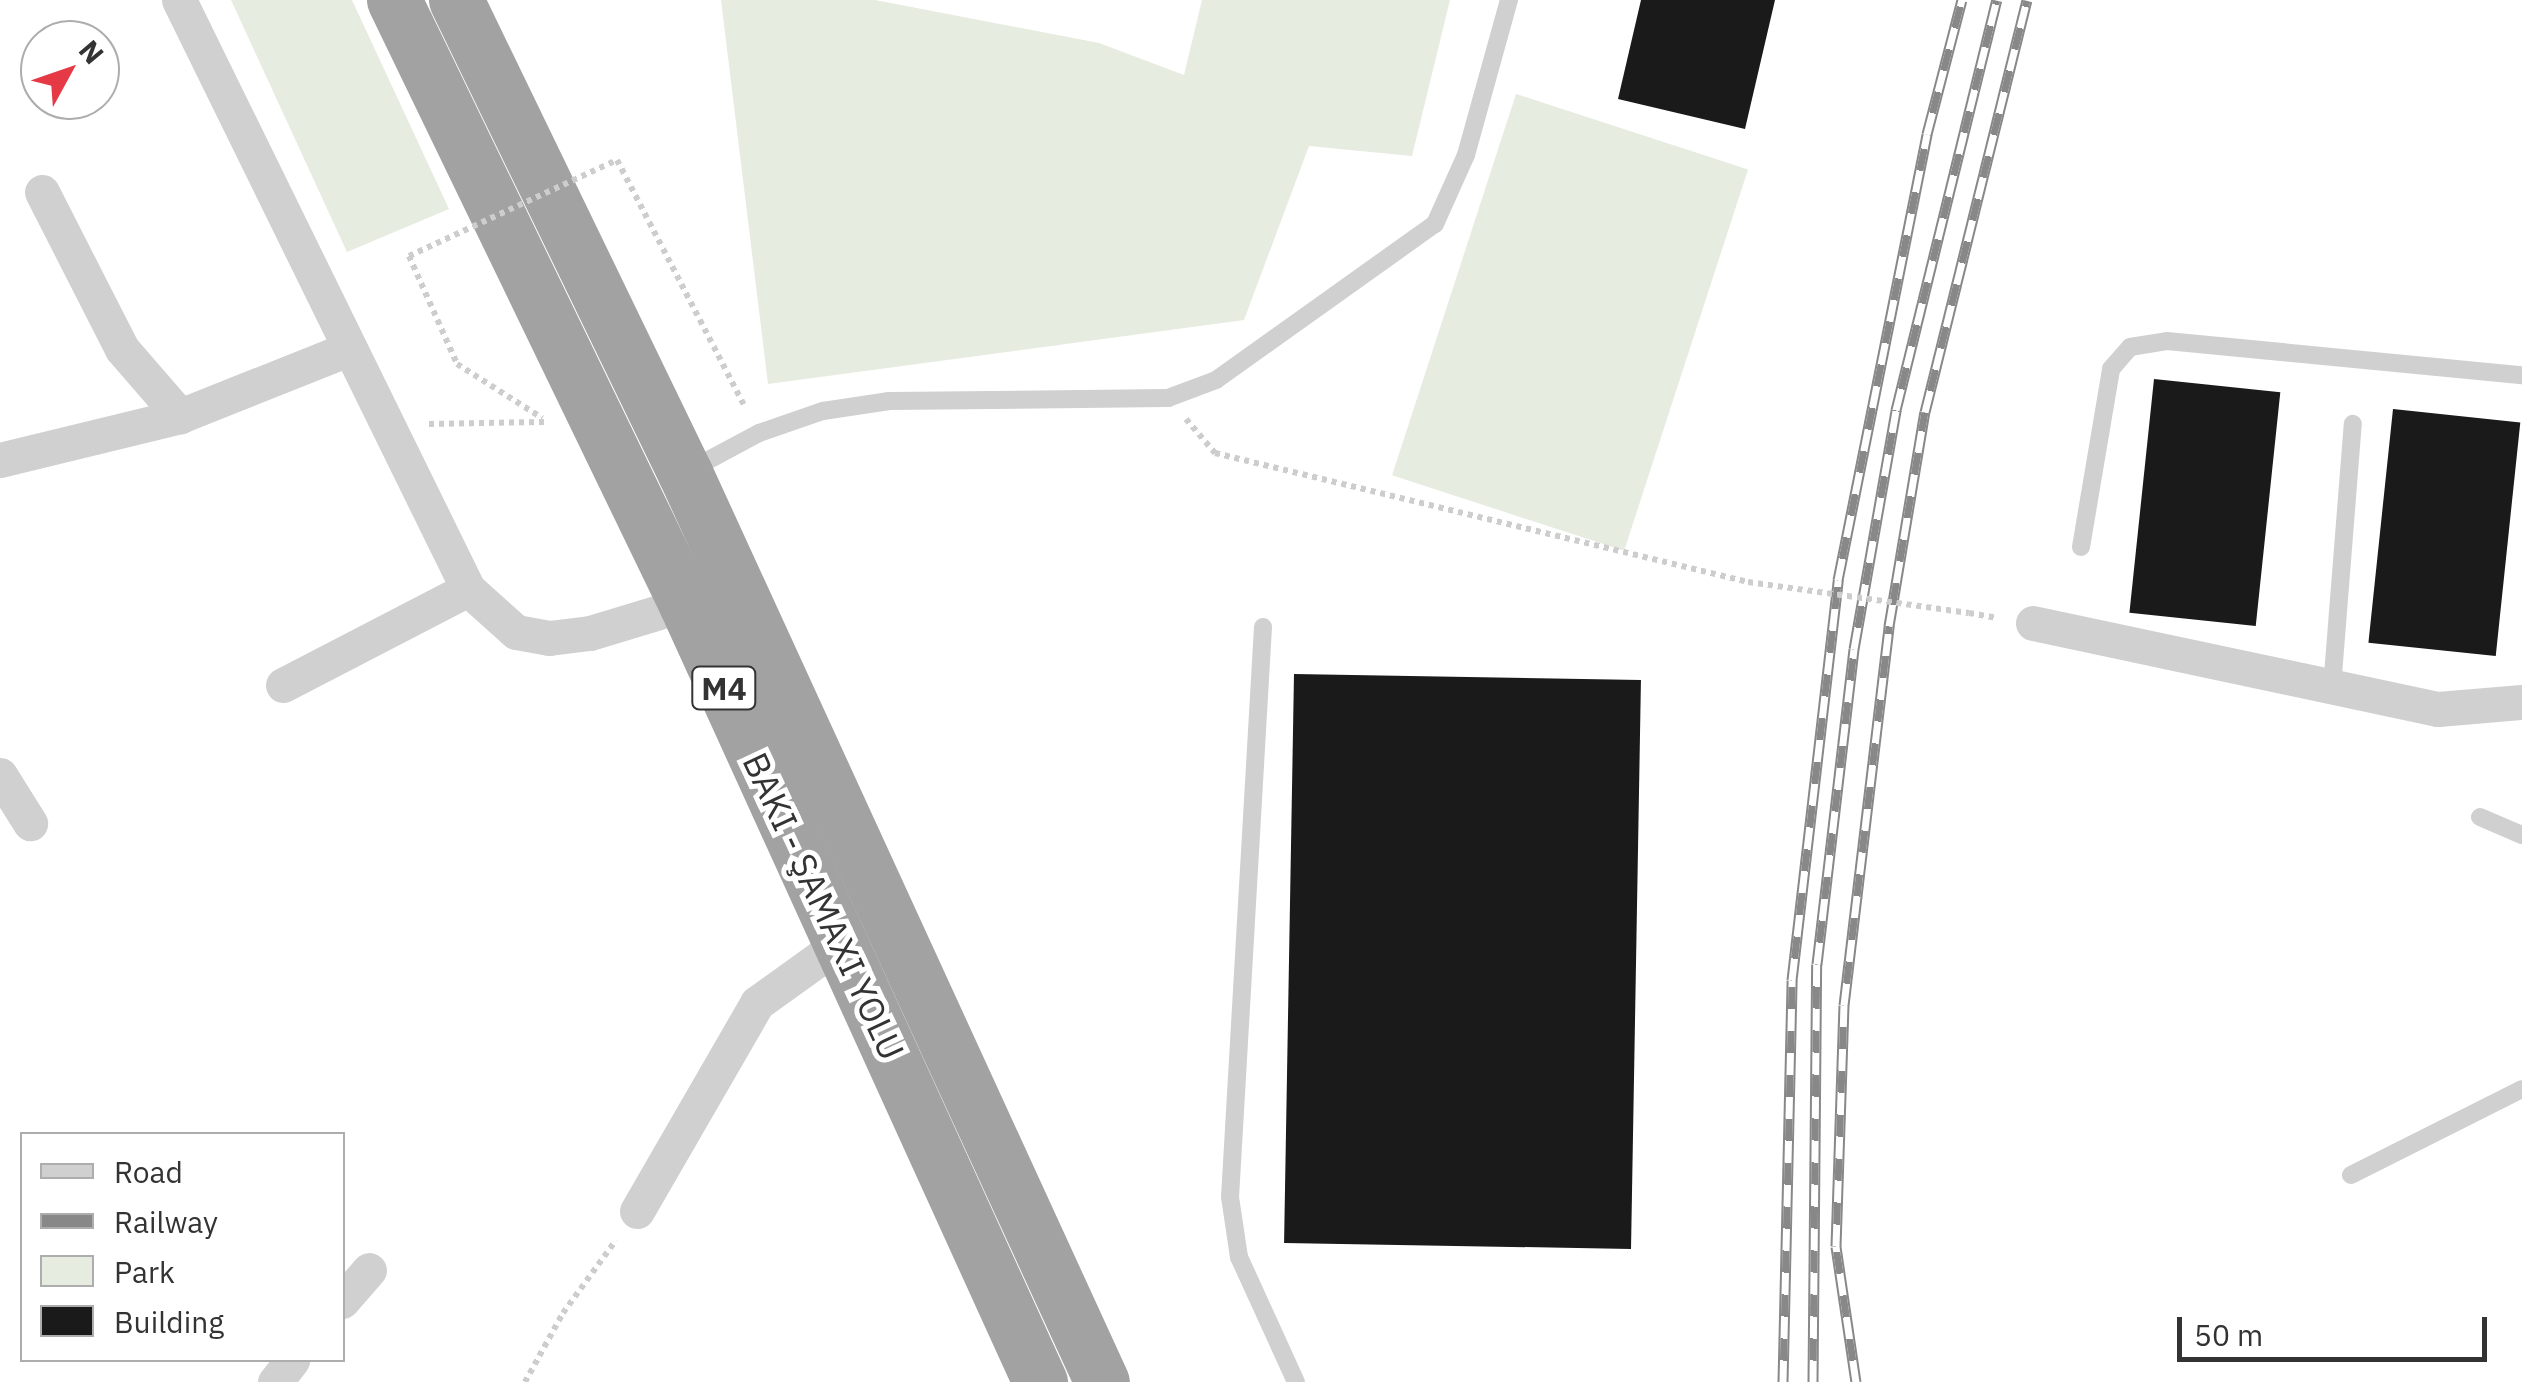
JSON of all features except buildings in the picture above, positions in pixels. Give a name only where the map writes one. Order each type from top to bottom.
[{"type":"highway","name":"M4","points":[[394,0],[686,604],[1040,1382]]},
{"type":"highway","name":"M4","points":[[456,0],[685,473],[1102,1382]]},
{"type":"street","points":[[179,0],[346,350],[468,589],[516,632],[549,638],[590,634],[686,604]]},
{"type":"street","points":[[42,192],[122,349],[180,416]]},
{"type":"street","points":[[0,460],[180,416],[346,350]]},
{"type":"street","points":[[283,685],[468,589]]},
{"type":"street","points":[[2034,624],[2438,709],[2522,702]]},
{"type":"street","points":[[0,775],[30,822]]},
{"type":"street","points":[[637,1211],[758,1002],[842,942]]},
{"type":"street","points":[[345,1298],[369,1270]]},
{"type":"street","points":[[274,1382],[290,1362]]},
{"type":"lane","points":[[685,473],[759,433],[822,411],[889,401],[1168,398],[1216,380],[1435,224],[1466,155],[1509,0]]},
{"type":"lane","points":[[2082,547],[2112,368],[2130,347],[2167,340],[2522,375]]},
{"type":"lane","points":[[2332,688],[2353,424]]},
{"type":"lane","points":[[1263,626],[1230,1197],[1239,1257],[1296,1382]]},
{"type":"lane","points":[[2480,817],[2522,835]]},
{"type":"lane","points":[[2350,1175],[2522,1089]]},
{"type":"path","points":[[556,440],[548,422],[457,364],[409,256],[617,160],[759,433]]},
{"type":"path","points":[[1168,398],[1215,453],[1748,582],[1969,613]]},
{"type":"path","points":[[384,424],[548,422]]},
{"type":"path","points":[[525,1382],[564,1313],[637,1211]]},
{"type":"green space","points":[[231,0],[352,0],[449,209],[347,252]]},
{"type":"green space","points":[[721,0],[875,0],[1099,43],[1184,75],[1202,0],[1450,0],[1412,156],[1309,146],[1244,320],[768,384]]},
{"type":"green space","points":[[1516,94],[1748,169],[1624,551],[1392,475]]},
{"type":"railway","points":[[1783,1382],[1792,980],[1838,580],[1927,134],[1962,0]]},
{"type":"railway","points":[[1813,1382],[1817,964],[1854,649],[1896,410],[1997,0]]},
{"type":"railway","points":[[1856,1382],[1836,1246],[1844,1005],[1889,626],[1925,412],[2027,0]]}]
